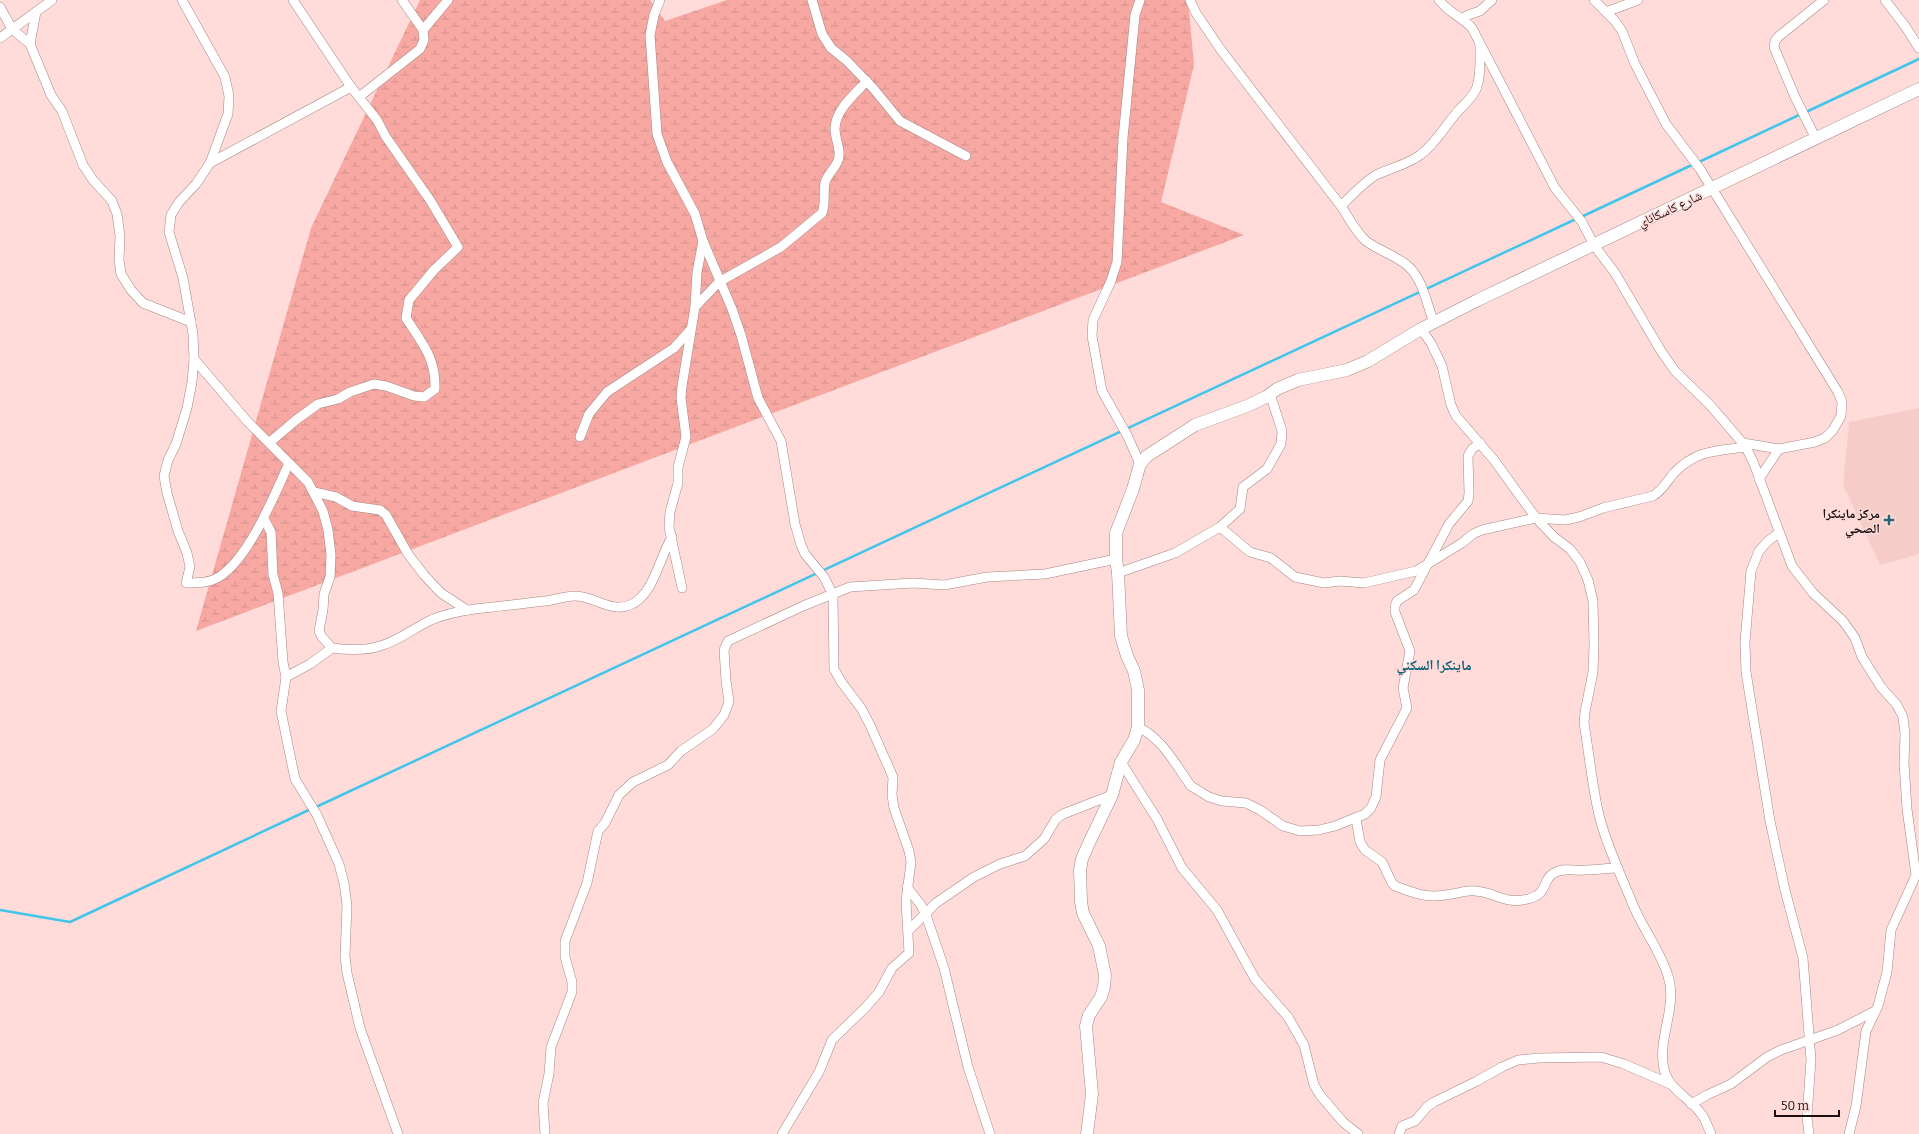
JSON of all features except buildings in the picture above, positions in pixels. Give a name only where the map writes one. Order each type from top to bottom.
[{"type":"street","points":[[0,38],[52,0]]},
{"type":"street","points":[[182,0],[195,25],[217,60],[225,77],[228,90],[228,114],[210,163],[196,184],[179,202],[171,215],[169,232],[183,278],[191,322],[194,359],[192,382],[187,408],[176,444],[168,460],[164,476],[167,494],[187,552],[190,567],[186,583],[203,583],[219,577],[235,563],[264,519],[289,463]]},
{"type":"street","points":[[270,442],[318,404],[338,399],[350,392],[374,384],[386,386],[414,396],[424,396],[435,389],[435,373],[428,350],[406,318],[409,300],[434,270],[458,247],[410,170],[386,137],[378,120],[351,87],[292,0]]},
{"type":"street","points":[[359,97],[420,49],[424,40],[423,30],[402,0]]},
{"type":"street","points":[[423,30],[448,0]]},
{"type":"street","points":[[660,0],[652,20],[650,35],[656,128],[667,162],[697,219],[703,241],[742,335],[758,398],[781,441],[795,524],[801,545],[805,554],[824,577],[833,595],[834,668],[842,683],[861,708],[888,765],[892,777],[894,808],[909,851],[911,862],[907,887],[909,953],[892,968],[879,992],[832,1040],[819,1072],[782,1134]]},
{"type":"street","points":[[812,0],[822,34],[832,48],[866,81],[900,121],[966,156]]},
{"type":"street","points":[[1087,1134],[1092,1094],[1086,1026],[1089,1015],[1101,997],[1104,987],[1104,975],[1099,946],[1083,913],[1081,902],[1080,870],[1082,859],[1112,795],[1121,762],[1134,740],[1138,727],[1138,690],[1134,672],[1121,636],[1116,559],[1116,533],[1133,488],[1140,464],[1127,435],[1102,391],[1092,336],[1093,320],[1111,281],[1117,262],[1123,138],[1135,15],[1140,0]]},
{"type":"street","points":[[1190,0],[1196,13],[1221,50],[1341,206],[1357,231],[1367,242],[1410,267],[1417,279],[1434,323]]},
{"type":"street","points":[[1439,0],[1448,11],[1463,18],[1472,28],[1555,188],[1582,222],[1594,245],[1616,273],[1661,351],[1675,371],[1710,405],[1744,445],[1754,464],[1792,566],[1813,593],[1843,621],[1855,638],[1862,657],[1881,687],[1897,705],[1902,717],[1905,734],[1904,763],[1907,809],[1918,875],[1891,930],[1887,972],[1875,1011],[1866,1031],[1856,1106],[1848,1134]]},
{"type":"street","points":[[1472,28],[1480,11],[1492,0]]},
{"type":"street","points":[[1220,527],[1250,552],[1271,558],[1295,577],[1314,581],[1364,583],[1416,571],[1462,543],[1473,534],[1482,530],[1536,518],[1565,520],[1579,517],[1603,508],[1653,496],[1660,492],[1678,469],[1694,457],[1707,452],[1744,445],[1780,449],[1815,442],[1825,438],[1833,430],[1841,416],[1842,402],[1838,392],[1700,169],[1666,124],[1635,64],[1622,31],[1594,0]]},
{"type":"street","points":[[1606,12],[1638,0]]},
{"type":"street","points":[[1816,139],[1795,96],[1774,47],[1775,41],[1778,38],[1824,0]]},
{"type":"street","points":[[1885,0],[1905,26],[1919,48]]},
{"type":"street","points":[[0,7],[12,29],[30,44],[48,88],[62,111],[83,165],[93,180],[112,201],[117,214],[120,236],[119,260],[121,274],[131,290],[144,303],[191,322]]},
{"type":"street","points":[[1463,18],[1480,11]]},
{"type":"street","points":[[30,44],[36,12]]},
{"type":"street","points":[[1341,206],[1376,176],[1398,167],[1420,155],[1439,137],[1454,116],[1472,97],[1476,88],[1480,76],[1480,44]]},
{"type":"street","points":[[695,307],[720,282],[782,247],[822,213],[825,206],[825,184],[827,176],[839,157],[835,127],[837,120],[841,110],[866,81]]},
{"type":"street","points":[[210,163],[351,87]]},
{"type":"street","name":"شارع كاسكاناي","points":[[1140,464],[1147,456],[1195,425],[1247,406],[1277,389],[1298,380],[1347,370],[1360,364],[1434,323],[1919,89]]},
{"type":"street","points":[[682,588],[669,520],[676,491],[678,467],[686,437],[681,398],[695,307],[697,272],[703,241]]},
{"type":"street","points":[[580,437],[589,414],[607,392],[674,348],[691,329]]},
{"type":"street","points":[[1421,330],[1431,343],[1442,366],[1451,405],[1456,416],[1494,460],[1536,518],[1554,537],[1570,549],[1580,562],[1588,580],[1593,601],[1593,672],[1584,723],[1598,814],[1632,903],[1659,954],[1669,977],[1671,1001],[1666,1025],[1663,1052],[1664,1069],[1670,1084]]},
{"type":"street","points":[[194,359],[247,420],[308,482],[314,492],[328,530],[331,555],[330,577],[324,594],[324,610],[319,631],[322,637],[332,648]]},
{"type":"street","points":[[1118,573],[1174,553],[1220,527],[1240,509],[1243,487],[1267,470],[1281,444],[1282,431],[1270,394]]},
{"type":"street","points":[[1138,727],[1148,732],[1158,740],[1191,786],[1209,797],[1222,801],[1246,803],[1260,810],[1283,826],[1300,831],[1319,830],[1356,819],[1366,814],[1371,808],[1376,797],[1380,760],[1407,708],[1403,688],[1410,651],[1394,606],[1397,601],[1414,590],[1449,524],[1468,501],[1468,456],[1472,449],[1480,443]]},
{"type":"street","points":[[1759,479],[1780,449]]},
{"type":"street","points":[[314,492],[336,497],[352,506],[380,510],[386,515],[408,554],[424,575],[442,593],[467,610]]},
{"type":"street","points":[[264,519],[271,532],[273,575],[278,593],[283,662],[286,677],[281,711],[295,780],[317,815],[339,864],[344,883],[347,905],[345,956],[360,1028],[398,1134]]},
{"type":"street","points":[[1779,533],[1768,541],[1759,551],[1751,571],[1745,642],[1746,672],[1773,836],[1785,890],[1803,958],[1808,1041],[1811,1060],[1807,1117],[1809,1134]]},
{"type":"street","points":[[286,677],[310,664],[332,648],[360,650],[381,646],[432,620],[467,610],[548,601],[575,596],[590,598],[609,606],[619,608],[630,605],[641,599],[651,585],[664,550],[672,537]]},
{"type":"street","points":[[545,1134],[544,1102],[549,1074],[551,1047],[572,992],[572,982],[565,957],[566,941],[587,883],[598,831],[605,823],[619,795],[633,782],[668,765],[681,751],[713,729],[724,715],[729,702],[724,650],[728,641],[802,606],[850,587],[913,583],[944,585],[987,577],[1045,574],[1116,559]]},
{"type":"street","points":[[1121,762],[1153,813],[1182,868],[1217,910],[1256,979],[1288,1017],[1304,1045],[1314,1085],[1320,1095],[1343,1122],[1358,1134]]},
{"type":"street","points":[[908,931],[945,896],[984,870],[1024,856],[1044,839],[1056,820],[1063,814],[1112,795]]},
{"type":"street","points":[[1356,819],[1360,842],[1365,850],[1382,862],[1394,886],[1422,896],[1440,896],[1474,890],[1484,892],[1506,901],[1515,902],[1538,896],[1544,891],[1550,876],[1555,872],[1565,869],[1583,870],[1618,868]]},
{"type":"street","points":[[907,887],[921,905],[926,915],[944,968],[970,1072],[990,1134]]},
{"type":"street","points":[[1691,1104],[1731,1084],[1767,1057],[1838,1030],[1875,1011]]},
{"type":"street","points":[[1399,1134],[1402,1126],[1415,1121],[1427,1107],[1434,1102],[1518,1060],[1555,1057],[1601,1058],[1624,1064],[1670,1084],[1702,1115],[1711,1134]]},
{"type":"shaded area","name":"مركز ماينكرا الصحي","points":[[1919,408],[1919,554],[1880,565],[1843,485],[1849,422]]},
{"type":"green space","points":[[420,0],[650,0],[665,21],[727,0],[1188,0],[1194,65],[1161,202],[1244,235],[196,631],[311,228]]},
{"type":"waterway","points":[[1806,112],[1919,59]]},
{"type":"waterway","points":[[1699,162],[1801,114]]},
{"type":"waterway","points":[[1581,217],[1694,164]]},
{"type":"waterway","points":[[316,807],[1576,219]]},
{"type":"waterway","points":[[0,910],[70,922],[311,809]]},
{"type":"place","name":"مركز ماينكرا الصحي","points":[[1889,520]]},
{"type":"district","name":"ماينكرا السكني","points":[[1434,665]]}]
